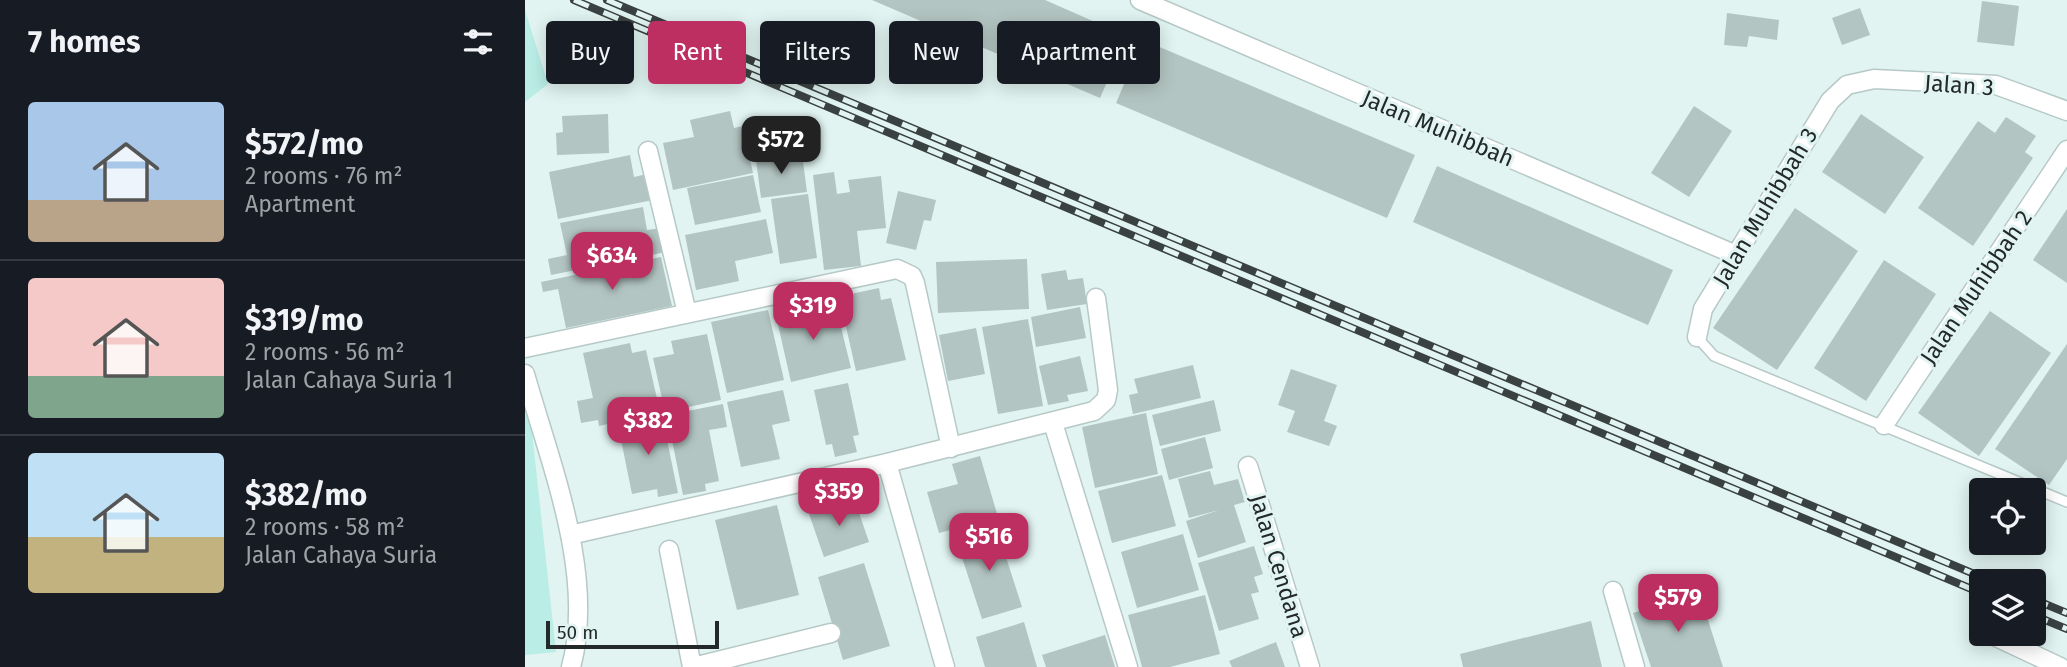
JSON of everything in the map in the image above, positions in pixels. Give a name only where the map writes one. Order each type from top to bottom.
[{"type":"street","name":"Jalan Muhibbah","points":[[1140,0],[1736,255]]},
{"type":"street","name":"Jalan 3","points":[[1847,85],[1874,79],[1996,85],[2067,111]]},
{"type":"street","name":"Jalan Muhibbah 3","points":[[1697,337],[1703,309],[1830,101],[1847,85]]},
{"type":"street","name":"Jalan Muhibbah 2","points":[[1884,425],[2067,150]]},
{"type":"street","points":[[648,151],[687,313]]},
{"type":"street","points":[[525,348],[889,268],[905,271],[915,284],[951,448]]},
{"type":"street","points":[[569,535],[951,448],[1094,411],[1106,400],[1108,390],[1095,298]]},
{"type":"street","points":[[525,374],[569,535],[579,626],[571,667]]},
{"type":"street","points":[[1053,423],[1128,667]]},
{"type":"street","points":[[887,463],[945,667]]},
{"type":"street","name":"Jalan Cendana","points":[[1248,466],[1310,667]]},
{"type":"street","points":[[669,550],[692,667],[831,633]]},
{"type":"street","points":[[1613,591],[1635,667]]},
{"type":"street","points":[[2015,646],[2060,667]]},
{"type":"lane","points":[[1697,337],[1714,356],[2067,502]]},
{"type":"green space","points":[[525,10],[548,84],[525,102]]},
{"type":"green space","points":[[525,368],[556,652],[525,655]]},
{"type":"building","points":[[872,0],[1045,0],[1093,21],[997,21],[997,54],[983,48],[983,21],[921,21]]},
{"type":"building","points":[[1982,1],[2019,6],[2014,46],[1977,42]]},
{"type":"building","points":[[1860,8],[1870,35],[1842,45],[1832,18]]},
{"type":"building","points":[[1727,13],[1779,20],[1777,40],[1749,36],[1747,47],[1724,45]]},
{"type":"building","points":[[1160,47],[1415,155],[1387,218],[1116,103],[1124,84],[1160,84]]},
{"type":"building","points":[[1067,84],[1106,84],[1100,98]]},
{"type":"building","points":[[1694,106],[1732,131],[1689,197],[1651,173]]},
{"type":"building","points":[[730,111],[734,128],[743,126],[753,173],[673,190],[663,143],[694,137],[690,120]]},
{"type":"building","points":[[608,114],[609,153],[557,155],[556,133],[563,132],[562,116]]},
{"type":"building","points":[[1861,114],[1924,157],[1885,214],[1822,172]]},
{"type":"building","points":[[2006,117],[2036,136],[2025,152],[2033,158],[1973,246],[1918,208],[1978,121],[1995,133]]},
{"type":"building","points":[[802,154],[807,192],[761,198],[756,160]]},
{"type":"building","points":[[630,155],[634,177],[647,174],[653,200],[558,219],[549,172]]},
{"type":"building","points":[[1437,166],[1673,270],[1648,325],[1413,222]]},
{"type":"building","points":[[834,172],[837,194],[850,192],[848,180],[881,176],[886,228],[857,231],[861,266],[824,270],[813,175]]},
{"type":"building","points":[[753,175],[761,212],[695,225],[687,188]]},
{"type":"building","points":[[898,191],[936,200],[931,221],[924,220],[916,250],[886,243]]},
{"type":"building","points":[[808,194],[817,258],[780,264],[771,199]]},
{"type":"building","points":[[643,207],[647,230],[661,228],[666,252],[551,275],[548,259],[567,255],[560,223]]},
{"type":"building","points":[[1795,208],[1858,251],[1777,370],[1713,328]]},
{"type":"building","points":[[2067,209],[2067,283],[2033,260]]},
{"type":"building","points":[[766,219],[773,253],[735,261],[739,281],[696,290],[685,235]]},
{"type":"building","points":[[661,257],[672,306],[566,328],[558,289],[543,292],[541,282]]},
{"type":"building","points":[[1027,259],[1029,309],[938,313],[936,262]]},
{"type":"building","points":[[1884,260],[1936,294],[1866,401],[1814,368]]},
{"type":"building","points":[[1066,270],[1068,280],[1083,278],[1087,304],[1047,310],[1041,274]]},
{"type":"building","points":[[879,288],[881,300],[891,298],[906,360],[856,371],[842,309],[848,307],[846,295]]},
{"type":"building","points":[[835,303],[851,368],[791,382],[776,316]]},
{"type":"building","points":[[1080,307],[1086,338],[1036,347],[1031,317]]},
{"type":"building","points":[[768,310],[784,380],[727,393],[711,322]]},
{"type":"building","points":[[1990,311],[2051,353],[1979,456],[1918,413]]},
{"type":"building","points":[[1028,319],[1043,406],[998,414],[982,327]]},
{"type":"building","points":[[976,328],[985,374],[948,381],[939,335]]},
{"type":"building","points":[[707,334],[721,400],[665,412],[653,358],[674,354],[671,341]]},
{"type":"building","points":[[630,343],[632,353],[646,350],[660,412],[599,426],[598,420],[581,423],[577,401],[593,398],[583,353]]},
{"type":"building","points":[[2067,344],[2067,459],[2049,485],[2046,478],[2038,478],[1995,449]]},
{"type":"building","points":[[1080,356],[1088,391],[1067,395],[1069,401],[1048,405],[1039,366]]},
{"type":"building","points":[[1193,365],[1201,398],[1133,414],[1129,395],[1138,393],[1134,379]]},
{"type":"building","points":[[1291,369],[1337,385],[1324,421],[1337,426],[1329,446],[1287,432],[1295,411],[1278,405]]},
{"type":"building","points":[[848,383],[859,435],[853,436],[857,452],[835,457],[832,444],[826,445],[814,390]]},
{"type":"building","points":[[783,390],[790,421],[772,425],[780,459],[741,467],[727,402]]},
{"type":"building","points":[[1214,400],[1221,431],[1160,446],[1152,415]]},
{"type":"building","points":[[723,404],[727,427],[709,430],[719,481],[705,484],[706,491],[683,495],[667,415]]},
{"type":"building","points":[[1146,413],[1158,474],[1095,488],[1082,427]]},
{"type":"building","points":[[662,416],[678,493],[658,497],[657,489],[632,494],[618,425]]},
{"type":"building","points":[[1205,437],[1213,468],[1169,480],[1161,449]]},
{"type":"building","points":[[980,456],[998,517],[939,533],[927,492],[958,484],[952,464]]},
{"type":"building","points":[[1210,471],[1214,485],[1238,479],[1245,502],[1234,505],[1246,542],[1198,558],[1186,521],[1219,510],[1189,518],[1178,479]]},
{"type":"building","points":[[1162,475],[1176,526],[1112,543],[1098,491]]},
{"type":"building","points":[[854,498],[869,542],[824,557],[809,514]]},
{"type":"building","points":[[777,505],[799,595],[737,610],[715,520]]},
{"type":"building","points":[[996,526],[1022,607],[982,619],[956,539]]},
{"type":"building","points":[[1183,534],[1199,590],[1137,608],[1121,552]]},
{"type":"building","points":[[1254,546],[1263,574],[1254,577],[1259,592],[1251,594],[1259,619],[1219,631],[1198,563]]},
{"type":"building","points":[[864,563],[890,646],[843,660],[818,577]]},
{"type":"building","points":[[1699,592],[1723,667],[1651,667],[1633,613]]},
{"type":"building","points":[[1205,595],[1220,654],[1170,667],[1142,667],[1128,615]]},
{"type":"building","points":[[1591,621],[1602,667],[1463,667],[1460,654]]},
{"type":"building","points":[[1024,622],[1037,667],[985,667],[976,637]]},
{"type":"building","points":[[1105,635],[1115,667],[1046,667],[1042,655]]},
{"type":"building","points":[[1276,642],[1285,667],[1232,667],[1229,661]]},
{"type":"railway","points":[[574,0],[1969,588]]},
{"type":"railway","points":[[607,0],[1969,572]]},
{"type":"railway","points":[[2046,604],[2067,613]]},
{"type":"railway","points":[[2046,620],[2067,629]]}]
